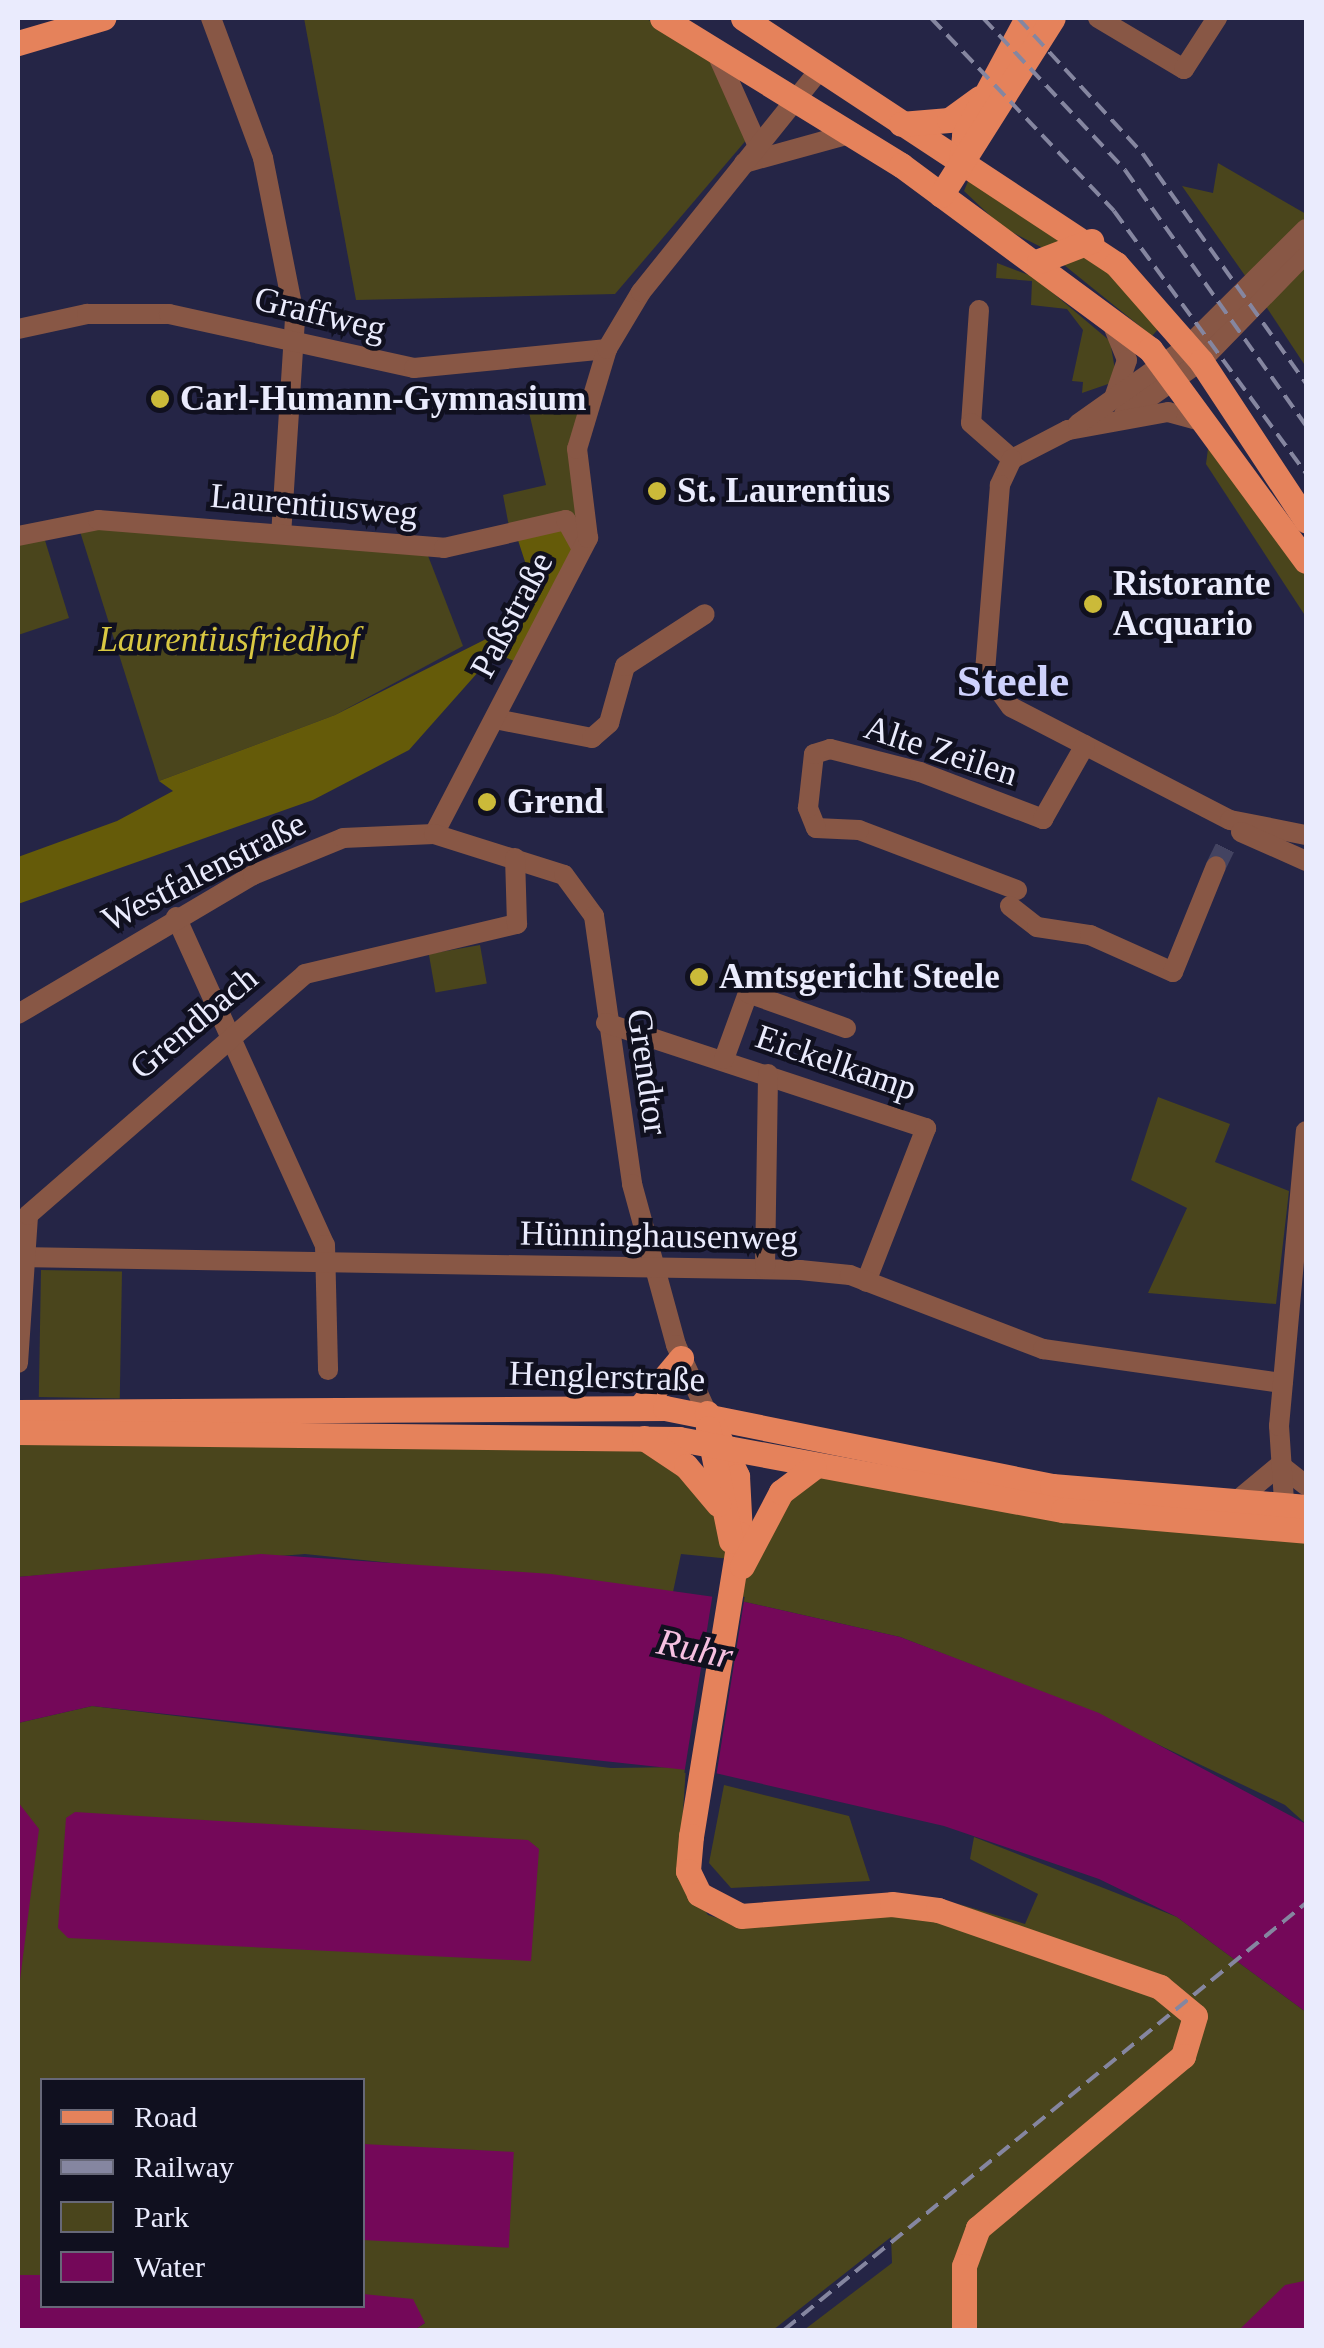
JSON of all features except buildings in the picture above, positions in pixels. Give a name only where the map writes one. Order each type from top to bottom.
[{"type":"main road","points":[[18,43],[104,18]]},
{"type":"main road","points":[[743,18],[901,124],[1005,185],[1091,242],[1194,354],[1306,520]]},
{"type":"main road","points":[[941,195],[992,104],[1028,18]]},
{"type":"main road","points":[[901,124],[949,120],[992,104],[1053,18]]},
{"type":"main road","points":[[667,21],[717,54],[798,96]]},
{"type":"main road","points":[[667,21],[709,32],[1039,260],[1106,313],[1172,372],[1306,561]]},
{"type":"main road","points":[[992,104],[1005,185]]},
{"type":"main road","points":[[1039,260],[1091,242]]},
{"type":"main road","points":[[640,1408],[680,1358]]},
{"type":"main road","name":"Henglerstraße","points":[[18,1412],[640,1408],[721,1432],[814,1467],[1062,1510],[1296,1518]]},
{"type":"main road","name":"Henglerstraße","points":[[18,1432],[639,1436],[721,1432],[1052,1486],[1233,1504],[1296,1518]]},
{"type":"main road","points":[[721,1432],[722,1509],[734,1575]]},
{"type":"main road","points":[[721,1432],[740,1514],[734,1575],[691,1838],[692,1882],[724,1913],[919,1906],[1160,1988],[1192,2010],[1196,2032],[1183,2056],[978,2228],[964,2266],[964,2330]]},
{"type":"main road","points":[[639,1436],[686,1466],[722,1509]]},
{"type":"main road","points":[[734,1575],[781,1492],[814,1467]]},
{"type":"street","points":[[211,18],[263,158],[296,343],[281,534]]},
{"type":"street","points":[[1098,18],[1184,68],[1217,18]]},
{"type":"street","points":[[717,54],[758,146]]},
{"type":"street","name":"Paßstraße","points":[[434,834],[582,552],[577,449],[607,349],[744,163],[820,69]]},
{"type":"street","points":[[744,163],[853,133]]},
{"type":"street","points":[[1194,354],[1306,229]]},
{"type":"street","points":[[1306,252],[1172,372],[1112,413],[1012,459],[1000,485],[986,630],[991,686],[1231,831],[1306,861]]},
{"type":"street","points":[[1106,313],[1127,360],[1112,413]]},
{"type":"street","name":"Graffweg","points":[[18,329],[87,314],[169,314],[414,368],[607,349]]},
{"type":"street","points":[[983,314],[971,423],[1012,459]]},
{"type":"street","points":[[1112,413],[1168,412],[1212,424]]},
{"type":"street","name":"Laurentiusweg","points":[[18,536],[98,520],[444,548],[566,520],[582,552]]},
{"type":"street","points":[[495,719],[592,738],[609,723],[623,669],[705,614]]},
{"type":"street","name":"Alte Zeilen","points":[[1085,745],[1044,819],[920,772],[818,750],[808,808],[816,828],[858,830],[1014,898],[1037,926],[1090,935],[1173,972],[1216,866]]},
{"type":"street","points":[[1231,831],[1306,835]]},
{"type":"street","name":"Grendtor","points":[[434,834],[564,875],[584,894],[598,928],[606,1023],[654,1266],[680,1358],[721,1432]]},
{"type":"street","name":"Westfalenstraße","points":[[18,1014],[176,917],[343,838],[434,834]]},
{"type":"street","points":[[1279,850],[1306,844]]},
{"type":"street","name":"Grendbach","points":[[18,1363],[20,1257],[28,1215],[227,1036],[306,974],[518,924],[515,858]]},
{"type":"street","points":[[176,917],[330,1264],[328,1370]]},
{"type":"street","name":"Eickelkamp","points":[[724,1059],[748,993],[846,1028]]},
{"type":"street","name":"Eickelkamp","points":[[606,1023],[926,1128],[866,1282]]},
{"type":"street","points":[[766,1268],[768,1074]]},
{"type":"street","points":[[1296,1518],[1280,1466],[1283,1383],[1302,1201],[1303,1155]]},
{"type":"street","name":"Hünninghausenweg","points":[[20,1257],[766,1268],[866,1282],[1043,1349],[1283,1383]]},
{"type":"street","points":[[1280,1466],[1306,1485]]},
{"type":"street","points":[[1233,1504],[1280,1466]]},
{"type":"green space","points":[[304,18],[644,18],[706,46],[748,138],[615,294],[356,300]]},
{"type":"green space","points":[[1218,163],[1306,214],[1306,228],[1253,287],[1182,186],[1213,193]]},
{"type":"green space","points":[[971,174],[1111,275],[1160,327],[1152,336],[1043,248],[1002,227],[964,191]]},
{"type":"green space","points":[[1306,232],[1306,367],[1263,302]]},
{"type":"green space","points":[[997,263],[1034,277],[1110,341],[1117,381],[1082,393],[1083,382],[1072,381],[1083,330],[1067,309],[1031,305],[1032,281],[996,278]]},
{"type":"green space","points":[[528,408],[585,413],[586,525],[510,532],[503,495],[546,485]]},
{"type":"green space","points":[[1211,426],[1306,562],[1306,617],[1206,464]]},
{"type":"green space","name":"Laurentiusfriedhof","points":[[77,522],[425,548],[463,646],[335,715],[159,781]]},
{"type":"green space","points":[[43,534],[69,618],[18,635],[18,544]]},
{"type":"green space","points":[[480,945],[487,983],[436,992],[429,954]]},
{"type":"green space","points":[[1158,1097],[1230,1124],[1215,1162],[1289,1191],[1276,1304],[1148,1293],[1187,1208],[1131,1180]]},
{"type":"green space","points":[[41,1270],[122,1271],[120,1398],[39,1397]]},
{"type":"green space","points":[[18,1436],[636,1444],[663,1456],[716,1516],[731,1559],[681,1554],[673,1592],[305,1554],[18,1577]]},
{"type":"green space","points":[[815,1470],[1306,1532],[1306,1824],[1285,1805],[1073,1704],[900,1637],[736,1600],[741,1554]]},
{"type":"green space","points":[[92,1706],[611,1768],[686,1767],[679,1871],[708,1915],[734,1923],[885,1909],[948,1919],[1181,2007],[1182,1989],[956,1903],[1025,1924],[1038,1894],[970,1859],[974,1837],[1177,1917],[1306,2012],[1306,2330],[804,2330],[892,2263],[891,2237],[773,2330],[414,2330],[425,2323],[365,2295],[365,2078],[40,2078],[40,2275],[18,2275],[18,1723]]},
{"type":"green space","points":[[724,1785],[849,1816],[870,1881],[731,1888],[709,1863]]},
{"type":"shaded area","points":[[554,522],[580,542],[514,661],[495,653],[409,750],[313,800],[18,904],[18,857],[117,821],[173,791],[159,781],[335,715],[496,634],[525,600],[529,574],[515,531]]},
{"type":"water","name":"Ruhr","points":[[261,1554],[551,1574],[736,1600],[900,1637],[1099,1713],[1306,1824],[1306,2012],[1177,1917],[1099,1879],[944,1826],[715,1773],[92,1706],[18,1723],[18,1577]]},
{"type":"water","points":[[18,1802],[39,1829],[18,1996]]},
{"type":"water","points":[[75,1812],[528,1840],[539,1849],[531,1961],[68,1938],[58,1928],[66,1818]]},
{"type":"water","points":[[365,2144],[514,2152],[509,2248],[365,2240]]},
{"type":"water","points":[[18,2275],[40,2275],[40,2308],[365,2308],[365,2294],[413,2299],[425,2323],[414,2330],[18,2330]]},
{"type":"water","points":[[1304,2281],[1306,2330],[1239,2330],[1285,2285]]},
{"type":"pier","points":[[713,1592],[745,1597],[716,1778],[684,1773]]},
{"type":"tunnel","points":[[1216,866],[1227,843]]},
{"type":"railway","points":[[931,18],[1114,211],[1306,473]]},
{"type":"railway","points":[[983,18],[1125,170],[1306,426]]},
{"type":"railway","points":[[1018,18],[1143,154],[1306,383]]},
{"type":"railway","points":[[784,2330],[1306,1903]]},
{"type":"place","name":"Carl-Humann-Gymnasium","points":[[160,399]]},
{"type":"place","name":"St. Laurentius","points":[[657,491]]},
{"type":"place","name":"Ristorante Acquario","points":[[1093,604]]},
{"type":"place","name":"Grend","points":[[487,802]]},
{"type":"place","name":"Amtsgericht Steele","points":[[699,977]]},
{"type":"district","name":"Steele","points":[[1013,682]]}]
